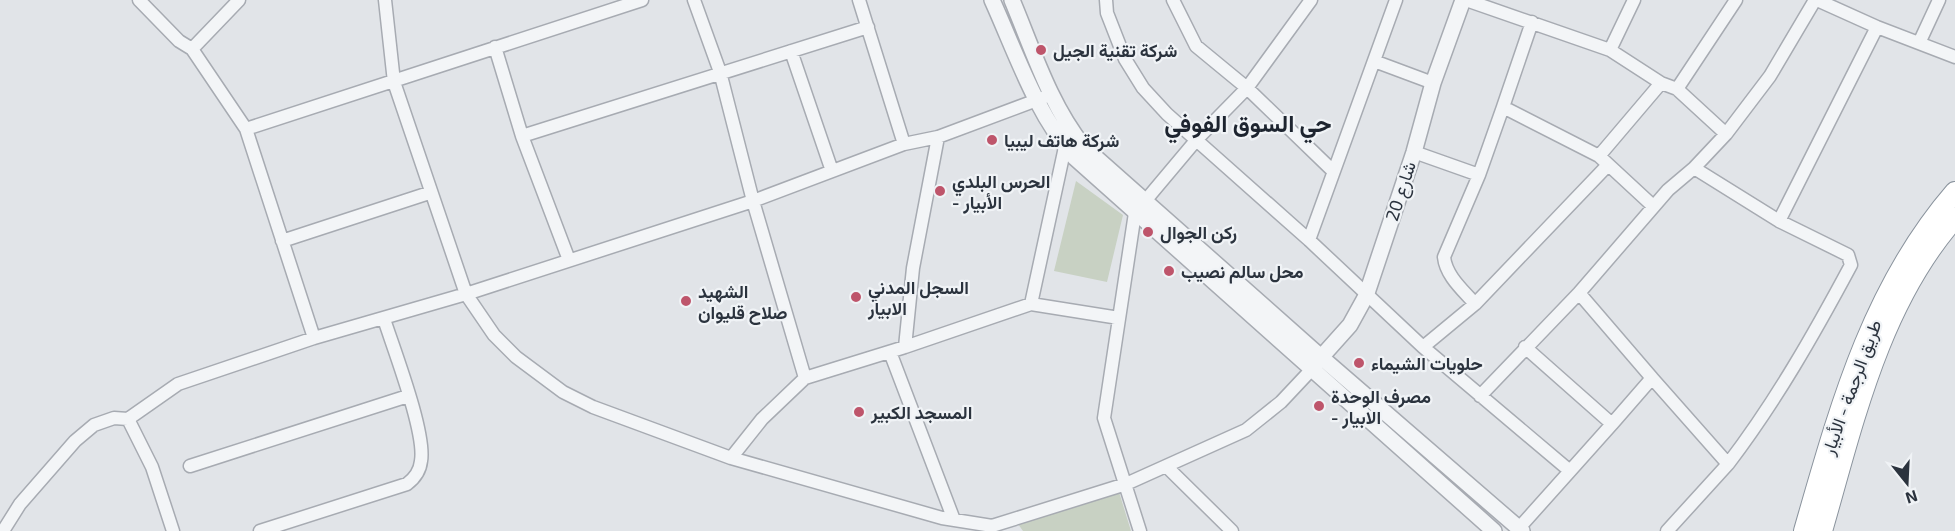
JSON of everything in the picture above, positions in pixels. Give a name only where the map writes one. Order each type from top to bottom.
[{"type":"highway","name":"طريق الرجمة - الأبيار","points":[[1803,531],[1851,375],[1870,326],[1910,251],[1955,192]]},
{"type":"highway","name":"طريق الرجمة - الأبيار","points":[[1822,531],[1856,411],[1882,342],[1914,275],[1955,218]]},
{"type":"street","points":[[138,0],[178,41],[192,50],[246,129],[314,338]]},
{"type":"street","points":[[192,50],[239,0]]},
{"type":"street","points":[[385,0],[394,82],[429,193],[466,294],[494,335],[516,357],[563,392],[592,407],[731,458],[992,529],[1126,484],[1246,430],[1281,402],[1316,363]]},
{"type":"street","points":[[246,129],[642,0]]},
{"type":"street","points":[[694,0],[720,72],[753,201],[804,378]]},
{"type":"street","points":[[859,0],[904,144]]},
{"type":"street","points":[[992,0],[1045,97],[1084,147],[1139,207]]},
{"type":"street","points":[[1012,0],[1045,97],[1065,147],[1139,207],[1316,363],[1494,531]]},
{"type":"street","points":[[1106,0],[1107,13],[1125,59],[1143,88],[1167,114],[1198,138],[1423,347],[1570,471]]},
{"type":"street","points":[[1173,0],[1196,46],[1247,88],[1333,171]]},
{"type":"street","points":[[1140,531],[1126,484],[1111,446],[1104,418],[1139,207],[1198,138],[1247,88],[1311,0]]},
{"type":"street","points":[[1309,240],[1396,0]]},
{"type":"street","points":[[1465,0],[1610,50],[1661,83],[1677,89],[1725,134]]},
{"type":"street","name":"شارع 20","points":[[1316,363],[1350,325],[1366,296],[1433,83],[1465,0]]},
{"type":"street","points":[[1610,50],[1634,0]]},
{"type":"street","points":[[1677,89],[1736,0]]},
{"type":"street","points":[[1480,396],[1579,293],[1653,206],[1694,168],[1725,134],[1770,76],[1816,0],[1877,27],[1920,41],[1955,57]]},
{"type":"street","points":[[1920,41],[1939,0]]},
{"type":"street","points":[[1475,304],[1445,267],[1444,257],[1479,175],[1532,22]]},
{"type":"street","points":[[522,136],[868,27]]},
{"type":"street","points":[[1779,221],[1877,27]]},
{"type":"street","points":[[495,47],[522,136],[569,261]]},
{"type":"street","points":[[791,51],[832,171]]},
{"type":"street","points":[[1374,62],[1433,83]]},
{"type":"street","points":[[1423,347],[1475,304],[1603,161],[1661,83]]},
{"type":"street","points":[[3,531],[20,504],[75,441],[94,425],[114,418],[128,419],[178,384],[314,338],[466,294],[753,201],[904,144],[938,137],[1045,97]]},
{"type":"street","points":[[1503,107],[1603,161],[1653,206]]},
{"type":"street","points":[[905,347],[913,268],[938,137]]},
{"type":"street","points":[[1031,304],[1065,147]]},
{"type":"street","points":[[1413,152],[1479,175]]},
{"type":"street","points":[[1667,531],[1728,464],[1769,408],[1814,334],[1851,264],[1848,255],[1779,221],[1694,168]]},
{"type":"street","points":[[282,241],[429,193]]},
{"type":"street","points":[[1579,293],[1728,464]]},
{"type":"street","points":[[731,458],[762,418],[804,378],[890,352],[1031,304],[1119,318]]},
{"type":"street","points":[[260,531],[407,484],[416,476],[422,460],[421,438],[384,319]]},
{"type":"street","points":[[1525,347],[1612,424]]},
{"type":"street","points":[[890,352],[954,520]]},
{"type":"street","points":[[1316,363],[1521,530],[1652,378]]},
{"type":"street","points":[[190,466],[408,396]]},
{"type":"street","points":[[128,419],[152,467],[174,531]]},
{"type":"street","points":[[1167,467],[1232,531]]},
{"type":"green space","points":[[1076,181],[1123,215],[1107,282],[1054,271]]},
{"type":"green space","points":[[1119,492],[1131,531],[1023,531],[1018,524]]},
{"type":"place","name":"شركة تقنية الجيل","points":[[1041,50]]},
{"type":"place","name":"شركة هاتف ليبيا","points":[[992,140]]},
{"type":"place","name":"الحرس البلدي - الأبيار","points":[[940,191]]},
{"type":"place","name":"ركن الجوال","points":[[1148,232]]},
{"type":"place","name":"محل سالم نصيب","points":[[1169,271]]},
{"type":"place","name":"السجل المدني الابيار","points":[[856,297]]},
{"type":"place","name":"الشهيد صلاح قليوان","points":[[686,301]]},
{"type":"place","name":"حلويات الشيماء","points":[[1359,363]]},
{"type":"place","name":"مصرف الوحدة - الابيار","points":[[1319,406]]},
{"type":"place","name":"المسجد الكبير","points":[[859,412]]},
{"type":"district","name":"حي السوق الفوفي","points":[[1248,122]]}]
